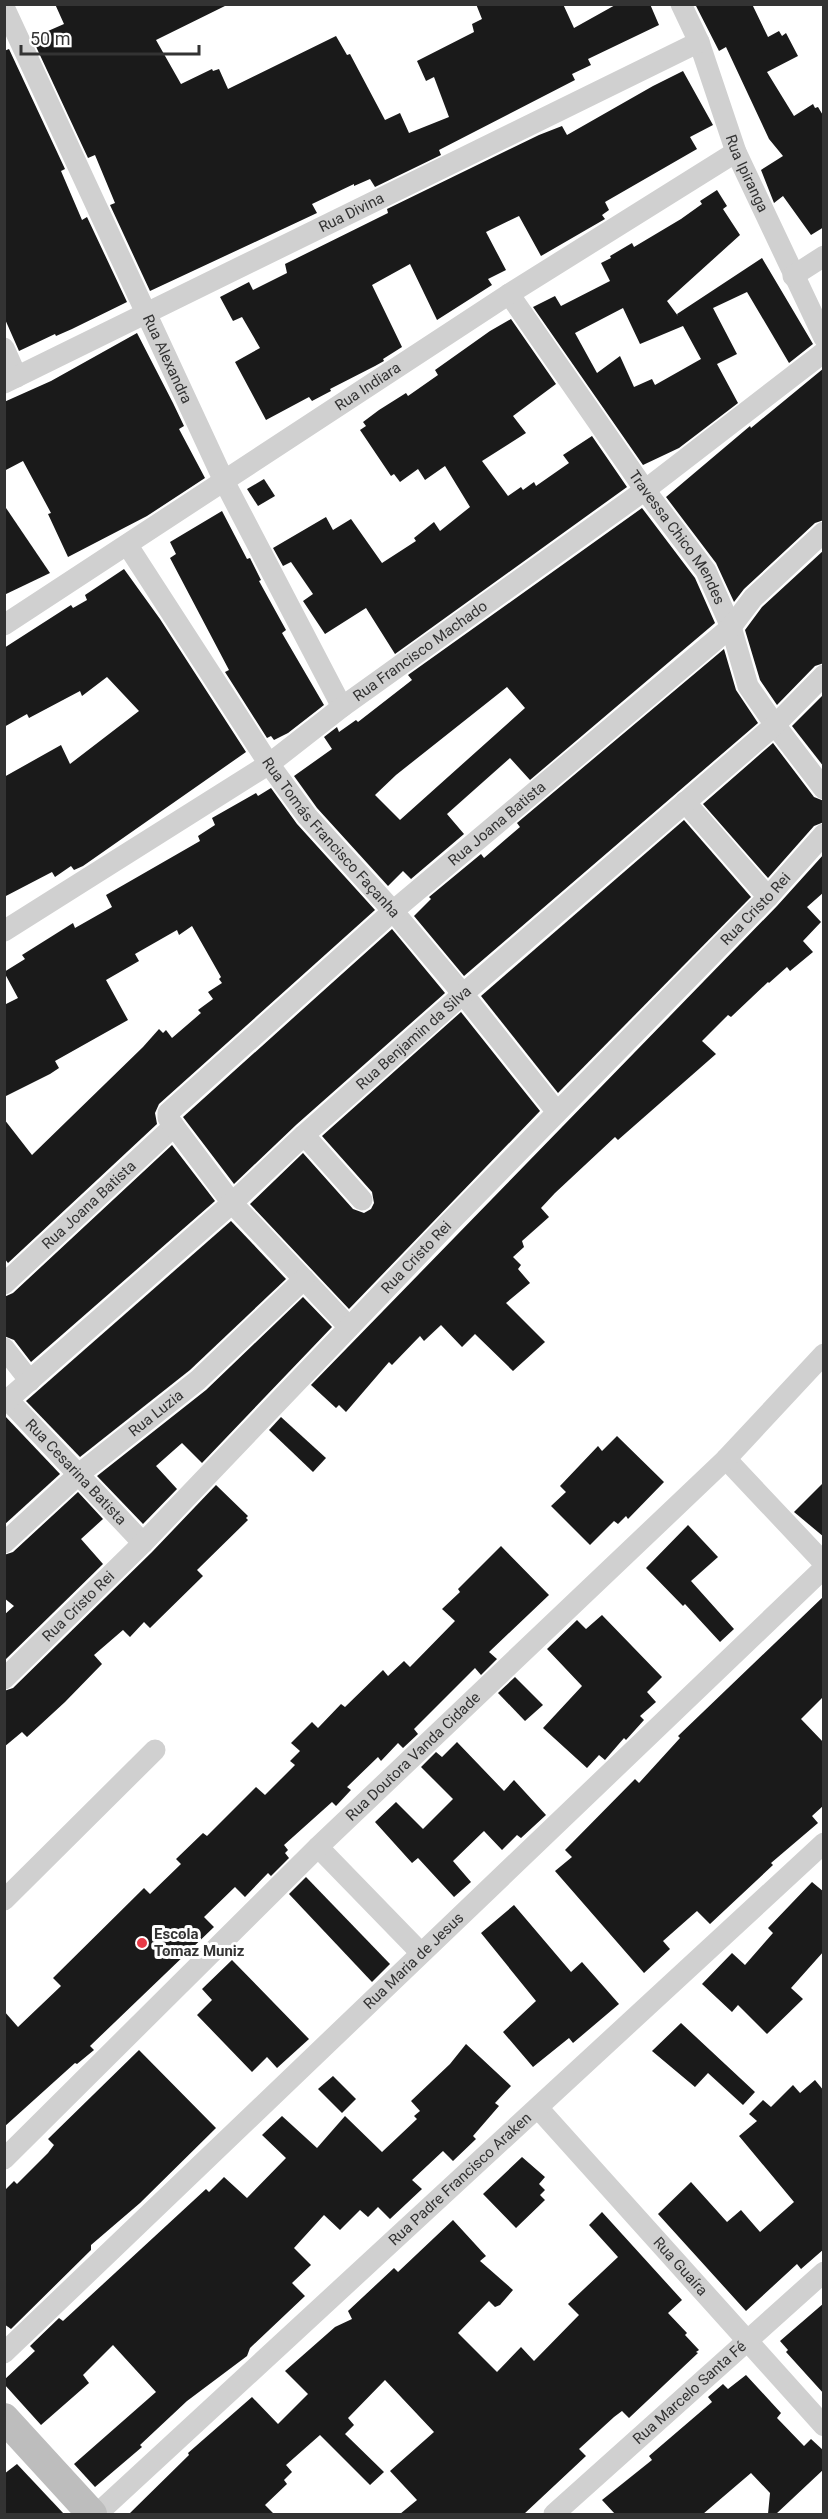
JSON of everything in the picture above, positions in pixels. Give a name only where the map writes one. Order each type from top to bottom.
[{"type":"street","name":"Rua Ipiranga","points":[[681,4],[699,42],[736,152],[824,338]]},
{"type":"street","name":"Rua Alexandra","points":[[9,9],[146,315],[224,481],[342,707]]},
{"type":"street","name":"Rua Divina","points":[[11,380],[699,42]]},
{"type":"street","name":"Rua Indiara","points":[[4,625],[128,546],[508,294],[736,152]]},
{"type":"street","points":[[793,276],[824,256]]},
{"type":"street","name":"Travessa Chico Mendes","points":[[508,294],[645,490],[706,571],[731,627],[748,686],[824,789]]},
{"type":"street","points":[[4,348],[11,380]]},
{"type":"street","name":"Rua Francisco Machado","points":[[4,931],[269,764],[342,707],[645,490],[824,352]]},
{"type":"street","name":"Rua Joana Batista","points":[[4,1284],[171,1119],[393,911],[731,627],[753,598],[824,532]]},
{"type":"street","name":"Rua Tomás Francisco Façanha","points":[[128,546],[269,764],[307,816],[464,994],[557,1112]]},
{"type":"street","name":"Rua Benjamin da Silva","points":[[6,1402],[464,994],[775,725],[824,675]]},
{"type":"street","points":[[685,802],[768,897]]},
{"type":"street","name":"Rua Cristo Rei","points":[[4,1679],[143,1543],[557,1112],[768,897],[824,834]]},
{"type":"street","points":[[171,1119],[232,1203],[349,1327]]},
{"type":"street","points":[[304,1135],[362,1200]]},
{"type":"street","name":"Rua Luzia","points":[[4,1543],[79,1474],[198,1380],[304,1279]]},
{"type":"street","points":[[4,1348],[30,1381]]},
{"type":"street","name":"Rua Doutora Vanda Cidade","points":[[4,2159],[318,1847],[726,1459],[824,1354]]},
{"type":"street","name":"Rua Cesarina Batista","points":[[6,1402],[79,1474],[143,1543]]},
{"type":"street","points":[[726,1459],[824,1563]]},
{"type":"street","name":"Rua Maria de Jesus","points":[[4,2353],[824,1568]]},
{"type":"street","points":[[4,1900],[155,1750]]},
{"type":"street","name":"Rua Padre Francisco Araken","points":[[97,2514],[824,1843]]},
{"type":"street","points":[[318,1847],[422,1953]]},
{"type":"street","name":"Rua Guaíra","points":[[538,2108],[824,2426]]},
{"type":"street","name":"Rua Marcelo Santa Fé","points":[[554,2514],[824,2272]]},
{"type":"street","points":[[4,2418],[92,2514]]},
{"type":"building","points":[[55,4],[229,4],[156,40],[181,84],[212,69],[213,71],[219,69],[228,89],[336,36],[347,55],[350,54],[385,120],[400,113],[409,133],[449,117],[434,77],[426,81],[417,61],[474,32],[472,24],[482,19],[476,4],[563,4],[574,28],[617,4],[650,4],[659,25],[588,59],[591,65],[572,74],[575,80],[439,150],[441,155],[375,187],[370,179],[354,186],[354,184],[312,204],[317,213],[150,291],[110,205],[115,203],[95,155],[88,158],[32,38],[64,24]]},
{"type":"building","points":[[695,4],[752,4],[768,37],[779,31],[782,36],[786,33],[798,56],[767,72],[794,116],[813,104],[815,108],[818,107],[824,117],[824,227],[811,235],[783,196],[774,203],[761,170],[783,156],[769,139],[726,47],[719,51]]},
{"type":"building","points":[[9,49],[65,169],[61,171],[82,220],[87,217],[127,302],[72,329],[56,336],[55,334],[19,351],[4,317],[4,51]]},
{"type":"building","points":[[683,71],[713,125],[690,137],[697,149],[605,202],[609,210],[602,215],[605,219],[541,256],[519,216],[486,232],[506,270],[488,279],[492,285],[437,320],[410,264],[372,285],[402,347],[383,359],[384,361],[330,389],[331,391],[312,401],[309,397],[266,420],[235,362],[260,348],[242,317],[233,321],[220,297],[249,282],[253,290],[287,273],[285,264],[388,213],[387,209],[539,135],[562,126],[567,135]]},
{"type":"building","points":[[717,190],[727,206],[723,209],[740,235],[667,301],[678,316],[677,314],[762,258],[813,344],[789,363],[747,292],[713,308],[737,354],[717,364],[738,403],[679,448],[643,465],[533,307],[555,296],[561,306],[610,281],[601,263],[632,243],[634,247],[681,219],[702,204],[700,201]],"holes":[[[623,308],[640,344],[683,326],[701,359],[655,385],[652,379],[634,387],[620,356],[597,373],[575,333]]]},
{"type":"building","points":[[511,319],[556,384],[513,416],[526,433],[482,461],[508,496],[521,487],[523,490],[534,482],[536,486],[569,463],[563,455],[592,436],[627,487],[395,654],[366,608],[325,634],[303,601],[313,594],[291,562],[283,566],[273,548],[326,517],[333,530],[351,519],[382,563],[416,541],[414,538],[434,522],[440,531],[470,507],[445,466],[425,480],[418,469],[400,482],[394,474],[391,476],[360,430],[366,426],[363,422],[379,410],[406,393],[408,396],[438,375],[435,370]]},
{"type":"building","points":[[137,333],[184,426],[179,429],[205,478],[147,516],[68,557],[48,514],[51,513],[23,461],[4,471],[4,402],[51,381]]},
{"type":"building","points":[[824,368],[824,520],[815,523],[744,589],[734,602],[716,563],[666,497],[750,426],[751,428]]},
{"type":"building","points":[[264,479],[275,496],[258,506],[247,489]]},
{"type":"building","points":[[4,505],[50,573],[4,595]]},
{"type":"building","points":[[642,508],[695,578],[715,623],[530,780],[510,758],[447,814],[464,834],[411,879],[403,871],[388,886],[317,808],[294,776],[332,749],[324,737],[337,727],[339,732],[356,720],[358,722],[412,680],[408,675]],"holes":[[[507,687],[525,708],[400,820],[375,795],[396,775]]]},
{"type":"building","points":[[222,511],[247,559],[250,558],[261,580],[259,581],[286,630],[282,633],[324,705],[288,733],[274,740],[271,736],[267,738],[225,672],[229,670],[170,558],[176,554],[170,542]]},
{"type":"building","points":[[824,550],[824,663],[815,666],[777,705],[760,680],[745,630],[762,607]]},
{"type":"building","points":[[124,569],[160,619],[246,752],[83,866],[74,870],[71,866],[55,877],[52,872],[4,897],[4,777],[61,745],[70,764],[139,711],[107,677],[82,696],[80,691],[29,718],[27,714],[4,727],[4,648],[71,605],[73,608],[87,600],[85,595]]},
{"type":"building","points":[[724,649],[736,690],[758,723],[464,976],[414,916],[431,899],[429,897],[481,854],[484,858],[520,827],[517,823]]},
{"type":"building","points":[[824,694],[824,767],[792,726]]},
{"type":"building","points":[[773,743],[814,797],[824,801],[824,822],[814,826],[768,878],[703,804]]},
{"type":"building","points":[[271,788],[297,824],[375,910],[159,1104],[155,1113],[157,1124],[8,1263],[4,1258],[4,1119],[32,1155],[159,1029],[163,1033],[166,1030],[172,1038],[201,1013],[198,1010],[213,999],[208,992],[222,983],[219,979],[221,977],[192,926],[179,935],[177,930],[135,954],[139,961],[106,980],[128,1020],[55,1061],[59,1068],[50,1074],[4,1097],[4,1005],[18,998],[4,972],[25,959],[22,955],[73,923],[75,928],[112,907],[106,895],[200,841],[198,836],[215,825],[212,818],[256,793],[258,796]]},
{"type":"building","points":[[684,820],[751,897],[558,1093],[481,996]]},
{"type":"building","points":[[824,854],[824,892],[807,907],[821,922],[803,941],[813,952],[790,971],[787,967],[731,1017],[728,1015],[702,1041],[716,1054],[618,1140],[615,1137],[555,1193],[541,1208],[549,1217],[522,1241],[524,1247],[513,1257],[521,1265],[518,1269],[530,1283],[506,1303],[545,1342],[513,1371],[475,1334],[462,1347],[441,1325],[424,1341],[420,1336],[392,1365],[389,1362],[346,1412],[339,1405],[336,1408],[311,1385],[777,906]]},
{"type":"building","points":[[392,929],[445,993],[296,1125],[234,1184],[183,1117]]},
{"type":"building","points":[[461,1012],[540,1111],[349,1309],[250,1204],[303,1153],[353,1209],[364,1213],[371,1209],[374,1203],[372,1192],[322,1136]]},
{"type":"building","points":[[172,1145],[215,1201],[31,1362],[14,1340],[4,1336],[4,1297],[13,1293]]},
{"type":"building","points":[[231,1221],[286,1279],[190,1370],[80,1457],[26,1401]]},
{"type":"building","points":[[303,1297],[332,1327],[202,1463],[182,1443],[156,1466],[177,1489],[143,1524],[97,1476],[206,1390]]},
{"type":"building","points":[[4,1415],[60,1474],[4,1525]]},
{"type":"building","points":[[281,1417],[326,1458],[313,1472],[269,1430]]},
{"type":"building","points":[[617,1436],[664,1482],[628,1519],[626,1516],[618,1524],[614,1521],[590,1545],[551,1506],[566,1492],[560,1486],[598,1446],[602,1451]]},
{"type":"building","points":[[824,1482],[824,1537],[794,1512]]},
{"type":"building","points":[[216,1485],[248,1516],[246,1518],[248,1520],[197,1570],[203,1576],[150,1628],[144,1622],[130,1637],[123,1630],[94,1655],[102,1664],[65,1702],[27,1737],[22,1732],[4,1747],[4,1691],[13,1688],[152,1552]]},
{"type":"building","points":[[78,1492],[103,1519],[81,1539],[103,1564],[4,1661],[4,1615],[14,1606],[4,1598],[4,1555],[13,1552]]},
{"type":"building","points":[[688,1525],[718,1557],[691,1581],[734,1629],[720,1642],[685,1604],[683,1606],[646,1568]]},
{"type":"building","points":[[501,1546],[549,1595],[489,1652],[497,1659],[481,1675],[475,1668],[414,1729],[418,1734],[403,1748],[398,1743],[381,1761],[378,1757],[347,1787],[351,1790],[336,1806],[332,1802],[284,1845],[288,1850],[285,1853],[289,1858],[271,1876],[268,1873],[245,1897],[235,1887],[204,1917],[214,1927],[90,2046],[94,2050],[77,2064],[75,2063],[4,2127],[4,2011],[18,2027],[61,1986],[53,1978],[144,1888],[150,1894],[181,1864],[176,1859],[203,1833],[207,1836],[256,1787],[265,1795],[295,1765],[290,1761],[300,1751],[291,1743],[312,1722],[318,1728],[341,1704],[345,1707],[383,1670],[388,1676],[404,1661],[410,1667],[455,1621],[442,1609],[460,1592],[458,1589]]},
{"type":"building","points":[[824,1596],[824,1696],[801,1719],[824,1743],[824,1805],[812,1816],[818,1823],[771,1863],[773,1865],[710,1924],[697,1911],[663,1941],[670,1949],[644,1973],[555,1871],[572,1857],[565,1850],[635,1779],[639,1783],[680,1738],[678,1736]]},
{"type":"building","points":[[602,1615],[662,1677],[647,1692],[656,1702],[640,1716],[644,1720],[605,1760],[599,1755],[587,1768],[543,1728],[582,1686],[547,1649],[577,1620],[586,1629]]},
{"type":"building","points":[[515,1677],[543,1705],[525,1721],[498,1693]]},
{"type":"building","points":[[457,1742],[504,1791],[514,1780],[546,1815],[521,1838],[517,1835],[502,1850],[484,1831],[453,1861],[471,1882],[454,1897],[418,1858],[412,1863],[375,1822],[396,1802],[423,1829],[453,1799],[421,1767],[436,1752],[442,1757]]},
{"type":"building","points":[[306,1877],[390,1964],[372,1982],[289,1894]]},
{"type":"building","points":[[812,1882],[824,1892],[824,1951],[791,1988],[803,1999],[767,2034],[738,2005],[732,2012],[702,1984],[732,1953],[745,1965],[773,1933],[768,1928]]},
{"type":"building","points":[[514,1905],[571,1972],[582,1962],[619,2004],[573,2043],[569,2038],[533,2067],[503,2032],[536,2001],[481,1933]]},
{"type":"building","points":[[232,1960],[309,2039],[277,2068],[267,2057],[252,2072],[197,2015],[212,2000],[202,1989]]},
{"type":"building","points":[[681,2023],[755,2092],[743,2105],[708,2073],[695,2087],[652,2051]]},
{"type":"building","points":[[466,2044],[511,2086],[495,2103],[499,2106],[473,2136],[476,2139],[453,2161],[443,2151],[412,2180],[422,2189],[390,2219],[378,2207],[368,2217],[360,2210],[340,2230],[324,2215],[294,2248],[311,2265],[292,2283],[305,2296],[250,2348],[247,2356],[187,2401],[140,2445],[142,2447],[95,2487],[74,2464],[156,2392],[113,2345],[83,2375],[89,2383],[41,2425],[4,2384],[4,2380],[35,2351],[30,2346],[59,2318],[63,2321],[206,2189],[209,2192],[224,2177],[247,2198],[286,2158],[262,2135],[282,2116],[317,2148],[345,2116],[382,2152],[417,2119],[414,2116],[420,2111],[411,2101],[450,2064]]},
{"type":"building","points":[[139,2050],[216,2128],[140,2203],[91,2245],[91,2250],[11,2329],[4,2324],[4,2191],[14,2181],[17,2184],[48,2153],[54,2145],[48,2139]]},
{"type":"building","points":[[333,2076],[356,2099],[342,2113],[318,2089]]},
{"type":"building","points":[[815,2080],[824,2091],[824,2249],[801,2269],[797,2264],[746,2311],[658,2214],[691,2182],[727,2222],[741,2210],[760,2232],[794,2202],[739,2136],[757,2121],[749,2114],[763,2100],[771,2107],[793,2085],[800,2093]]},
{"type":"building","points":[[522,2157],[545,2177],[539,2184],[545,2190],[540,2195],[545,2200],[516,2228],[483,2194]]},
{"type":"building","points":[[602,2212],[682,2300],[668,2313],[699,2350],[629,2418],[622,2411],[579,2449],[586,2456],[524,2514],[400,2514],[417,2500],[390,2471],[434,2432],[385,2380],[348,2418],[354,2425],[345,2434],[384,2472],[370,2485],[320,2435],[286,2465],[292,2472],[284,2480],[287,2484],[265,2505],[274,2514],[129,2514],[189,2455],[188,2453],[252,2397],[278,2424],[308,2394],[285,2371],[335,2327],[352,2319],[348,2311],[394,2268],[398,2272],[453,2220],[486,2256],[480,2261],[513,2290],[500,2305],[495,2307],[489,2301],[458,2333],[497,2372],[521,2347],[534,2361],[579,2315],[568,2304],[618,2257],[589,2225]]},
{"type":"building","points":[[824,2303],[824,2394],[786,2352],[788,2350],[780,2341]]},
{"type":"building","points":[[746,2375],[781,2413],[777,2418],[804,2446],[811,2439],[824,2451],[824,2469],[776,2514],[768,2514],[770,2493],[751,2473],[703,2514],[615,2514],[602,2500],[652,2460],[649,2456],[712,2402],[708,2397],[723,2384],[728,2389]]},
{"type":"building","points":[[17,2464],[64,2514],[4,2514],[4,2474]]},
{"type":"place","name":"Escola Tomaz Muniz","points":[[142,1943]]}]
